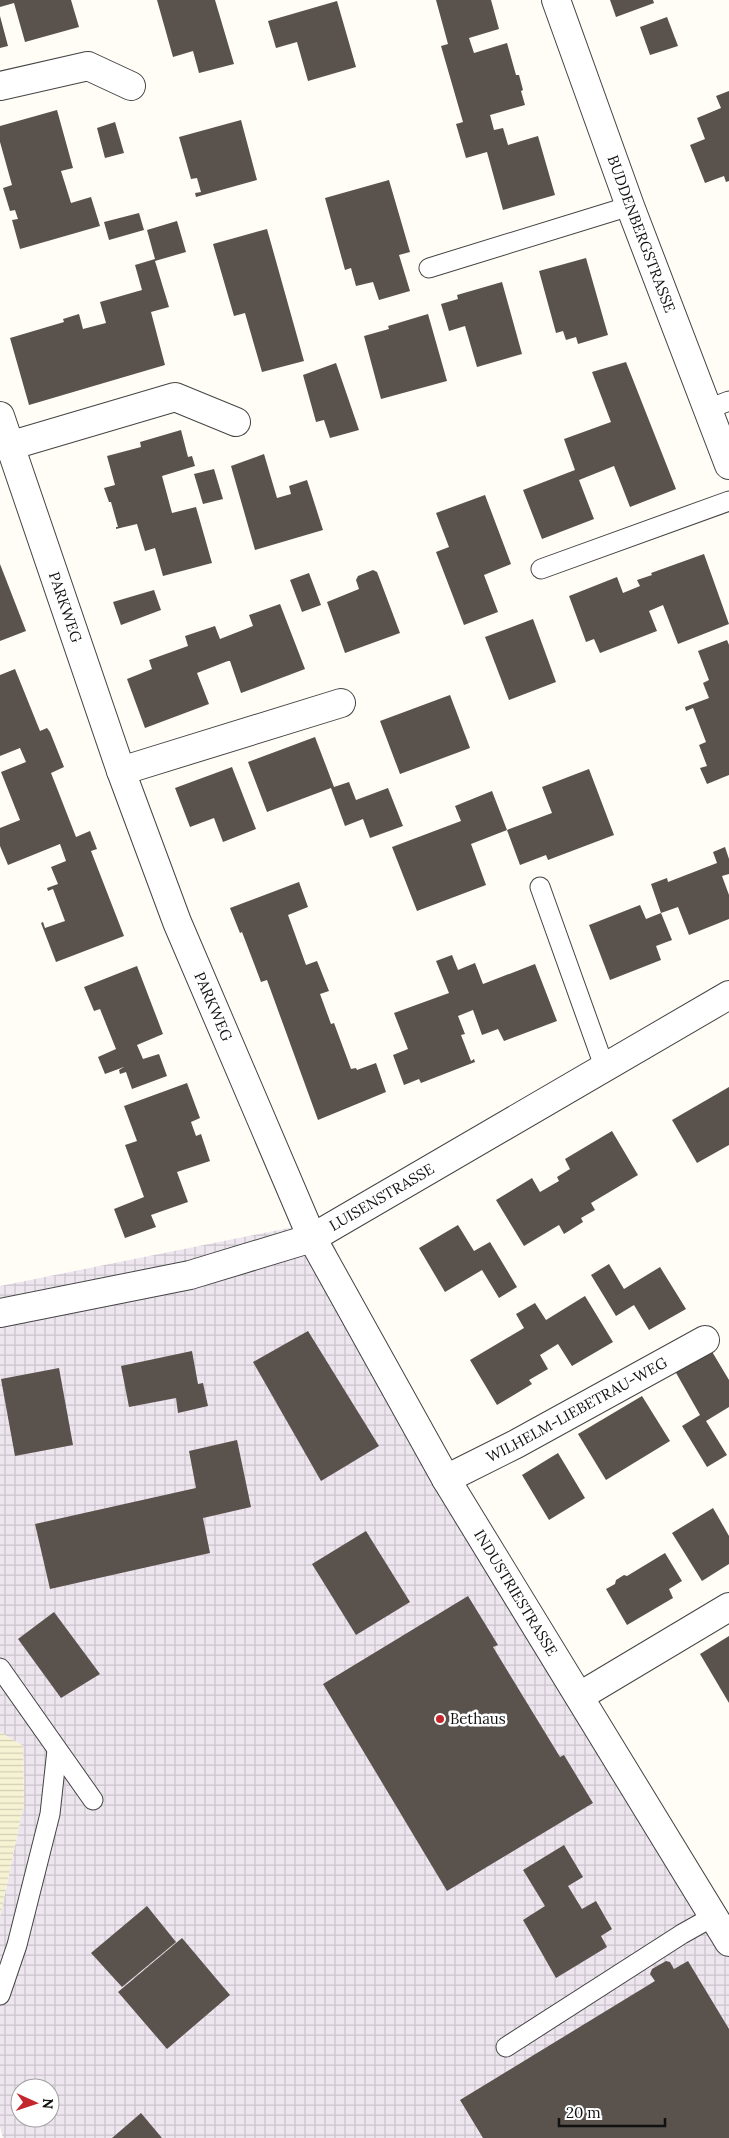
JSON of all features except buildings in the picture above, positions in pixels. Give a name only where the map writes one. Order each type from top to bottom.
[{"type":"street","name":"BUDDENBERGSTRASSE","points":[[556,0],[630,206],[718,405],[729,465]]},
{"type":"street","points":[[0,86],[88,66],[131,86]]},
{"type":"street","points":[[9,446],[175,398],[236,422]]},
{"type":"street","name":"PARKWEG","points":[[0,416],[121,771],[177,922],[312,1238]]},
{"type":"street","points":[[121,771],[341,702]]},
{"type":"street","name":"LUISENSTRASSE","points":[[0,1313],[190,1275],[312,1238],[604,1066],[729,995]]},
{"type":"street","name":"INDUSTRIESTRASSE","points":[[312,1238],[446,1479],[729,1942]]},
{"type":"street","name":"WILHELM-LIEBETRAU-WEG","points":[[446,1479],[516,1444],[705,1340]]},
{"type":"street","points":[[580,1696],[729,1607]]},
{"type":"lane","points":[[429,268],[630,206]]},
{"type":"lane","points":[[541,569],[729,501]]},
{"type":"lane","points":[[540,887],[604,1066]]},
{"type":"lane","points":[[0,1668],[93,1800]]},
{"type":"lane","points":[[0,1995],[17,1945],[50,1814],[58,1750]]},
{"type":"lane","points":[[506,2047],[682,1934],[714,1916]]},
{"type":"shaded area","points":[[323,1221],[381,1348],[729,1944],[729,2138],[3,2138],[0,2127],[0,1917],[24,1803],[23,1746],[0,1732],[0,1286]]},
{"type":"shaded area","points":[[0,1732],[23,1746],[24,1803],[0,1917]]},
{"type":"place","name":"Bethaus","points":[[440,1719]]}]
